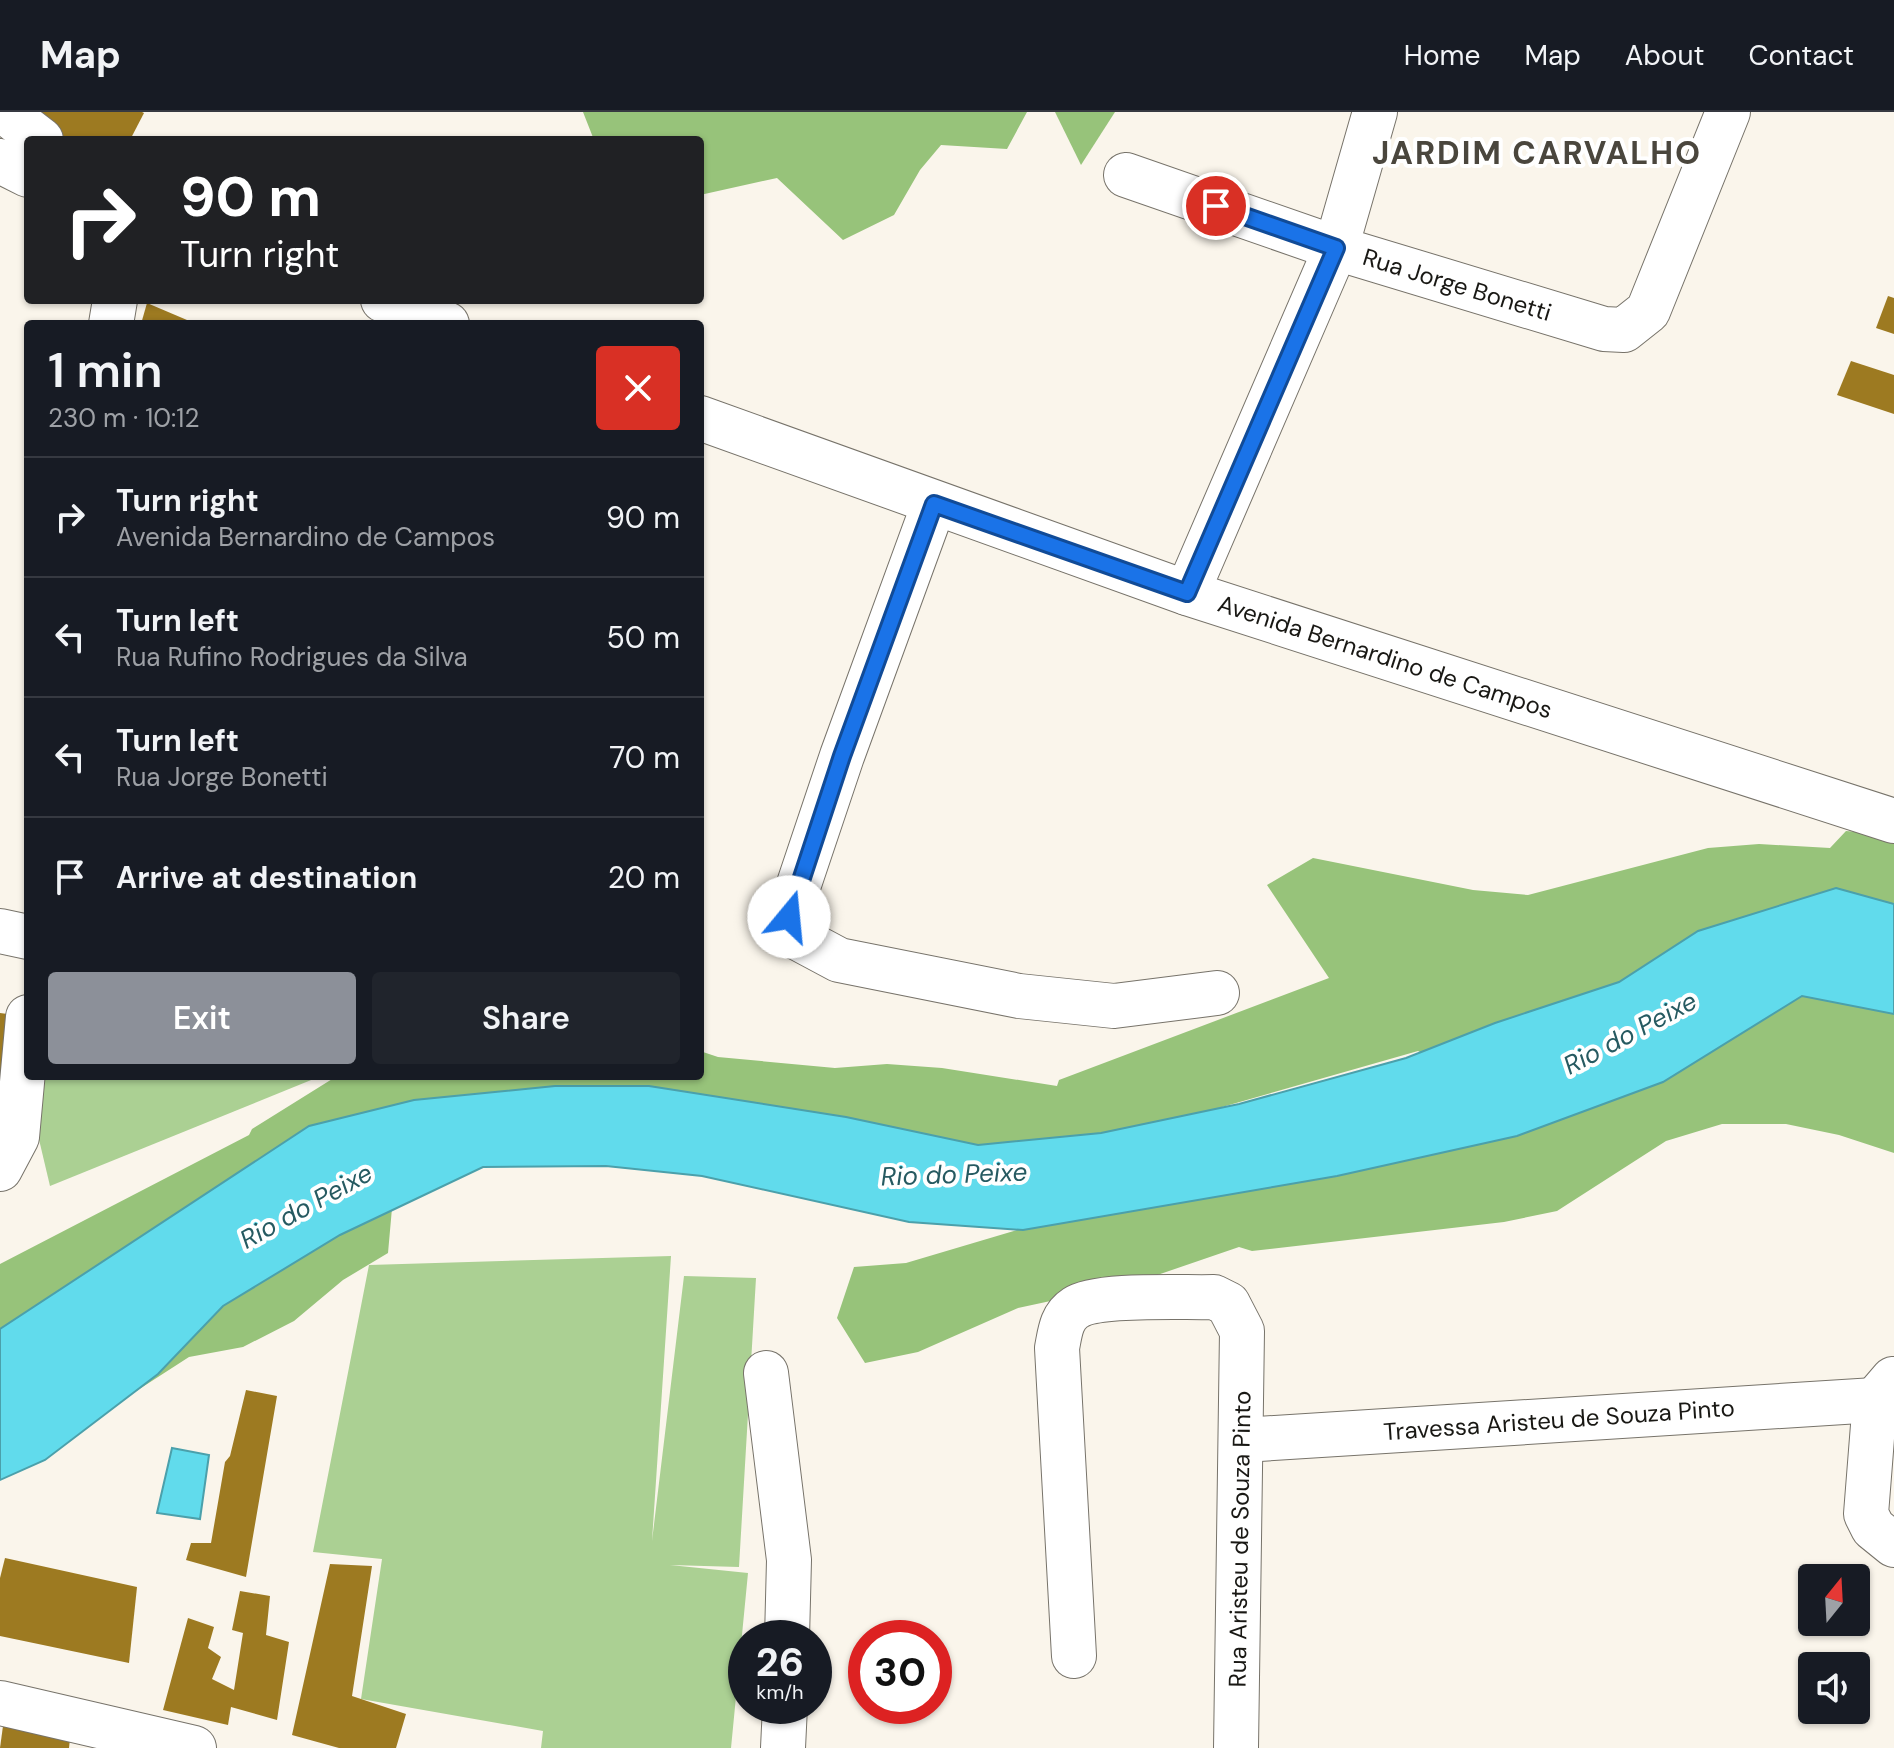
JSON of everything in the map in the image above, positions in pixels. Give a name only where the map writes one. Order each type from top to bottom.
[{"type":"street","points":[[1187,593],[1336,248],[1375,112]]},
{"type":"street","name":"Rua Jorge Bonetti","points":[[1126,175],[1336,248],[1604,329],[1624,330],[1648,311],[1728,112]]},
{"type":"street","points":[[0,161],[24,173]]},
{"type":"street","points":[[394,304],[436,320]]},
{"type":"street","name":"Avenida Bernardino de Campos","points":[[704,419],[1187,593],[1894,821]]},
{"type":"street","points":[[934,504],[842,756],[795,896],[789,917],[796,937],[839,960],[1019,996],[1114,1006],[1217,993]]},
{"type":"street","points":[[0,931],[24,936]]},
{"type":"street","points":[[0,1169],[17,1137],[24,1061]]},
{"type":"street","name":"Rua Aristeu de Souza Pinto","points":[[1074,1656],[1057,1348],[1063,1321],[1075,1308],[1096,1300],[1214,1297],[1228,1304],[1242,1331],[1243,1440],[1236,1748]]},
{"type":"street","points":[[766,1373],[789,1560],[787,1620]]},
{"type":"street","name":"Travessa Aristeu de Souza Pinto","points":[[1243,1440],[1885,1388],[1866,1514],[1873,1528],[1894,1545]]},
{"type":"street","points":[[0,1703],[194,1748]]},
{"type":"street","points":[[783,1748],[784,1724]]},
{"type":"green space","points":[[583,112],[1027,112],[1007,149],[941,145],[920,170],[894,215],[843,240],[777,178],[704,194],[704,136],[592,136]]},
{"type":"green space","points":[[1055,112],[1115,112],[1081,165]]},
{"type":"green space","points":[[1846,831],[1894,835],[1894,1153],[1839,1135],[1786,1124],[1722,1124],[1666,1141],[1557,1211],[1504,1222],[1252,1251],[1239,1247],[1134,1283],[1018,1308],[918,1352],[865,1363],[837,1318],[854,1267],[906,1263],[1491,1089],[1418,1051],[1040,1159],[609,1106],[393,1197],[388,1253],[343,1280],[294,1321],[243,1347],[189,1357],[0,1479],[0,1264],[249,1135],[252,1129],[331,1080],[704,1080],[704,1052],[718,1057],[835,1068],[887,1064],[942,1068],[1057,1086],[1059,1080],[1329,978],[1267,885],[1313,858],[1473,890],[1528,895],[1708,848],[1759,844],[1830,848]]},
{"type":"green space","points":[[43,1080],[311,1080],[50,1186],[37,1131]]},
{"type":"green space","points":[[671,1256],[652,1541],[684,1276],[756,1278],[739,1567],[670,1565],[748,1573],[743,1620],[728,1620],[728,1724],[733,1724],[731,1748],[541,1748],[543,1731],[361,1699],[382,1559],[313,1552],[369,1265]]},
{"type":"water","name":"Rio do Peixe","points":[[1836,888],[1894,904],[1894,1014],[1802,996],[1663,1082],[1517,1136],[1337,1176],[1023,1230],[909,1222],[702,1176],[606,1166],[483,1167],[340,1235],[223,1306],[158,1374],[45,1460],[0,1480],[0,1329],[309,1126],[414,1100],[555,1086],[649,1086],[846,1117],[978,1145],[1101,1133],[1239,1104],[1406,1058],[1495,1023],[1619,982],[1698,931]]},
{"type":"water","points":[[172,1448],[209,1455],[200,1519],[157,1513]]},
{"type":"building","points":[[26,112],[144,113],[132,136],[54,136]]},
{"type":"building","points":[[1888,296],[1894,298],[1894,334],[1876,328]]},
{"type":"building","points":[[147,304],[149,304],[187,320],[142,320]]},
{"type":"building","points":[[1851,361],[1894,375],[1894,414],[1837,395]]},
{"type":"building","points":[[0,1013],[15,1015],[0,1092]]},
{"type":"building","points":[[246,1390],[277,1396],[246,1577],[186,1560],[191,1543],[211,1543],[225,1462],[230,1456]]},
{"type":"building","points":[[5,1558],[137,1587],[129,1663],[0,1636],[0,1578]]},
{"type":"building","points":[[330,1564],[372,1566],[352,1696],[406,1714],[396,1748],[339,1748],[292,1735]]},
{"type":"building","points":[[240,1591],[270,1596],[266,1635],[289,1642],[277,1720],[231,1707],[228,1725],[163,1710],[188,1618],[214,1627],[208,1648],[221,1657],[212,1679],[234,1690],[243,1633],[232,1630]]},
{"type":"building","points":[[3,1726],[70,1739],[69,1748],[0,1748]]},
{"type":"district","name":"JARDIM CARVALHO","points":[[1537,153]]},
{"type":"route","points":[[789,917],[842,756],[934,504],[1187,593],[1336,248],[1216,206]]}]
